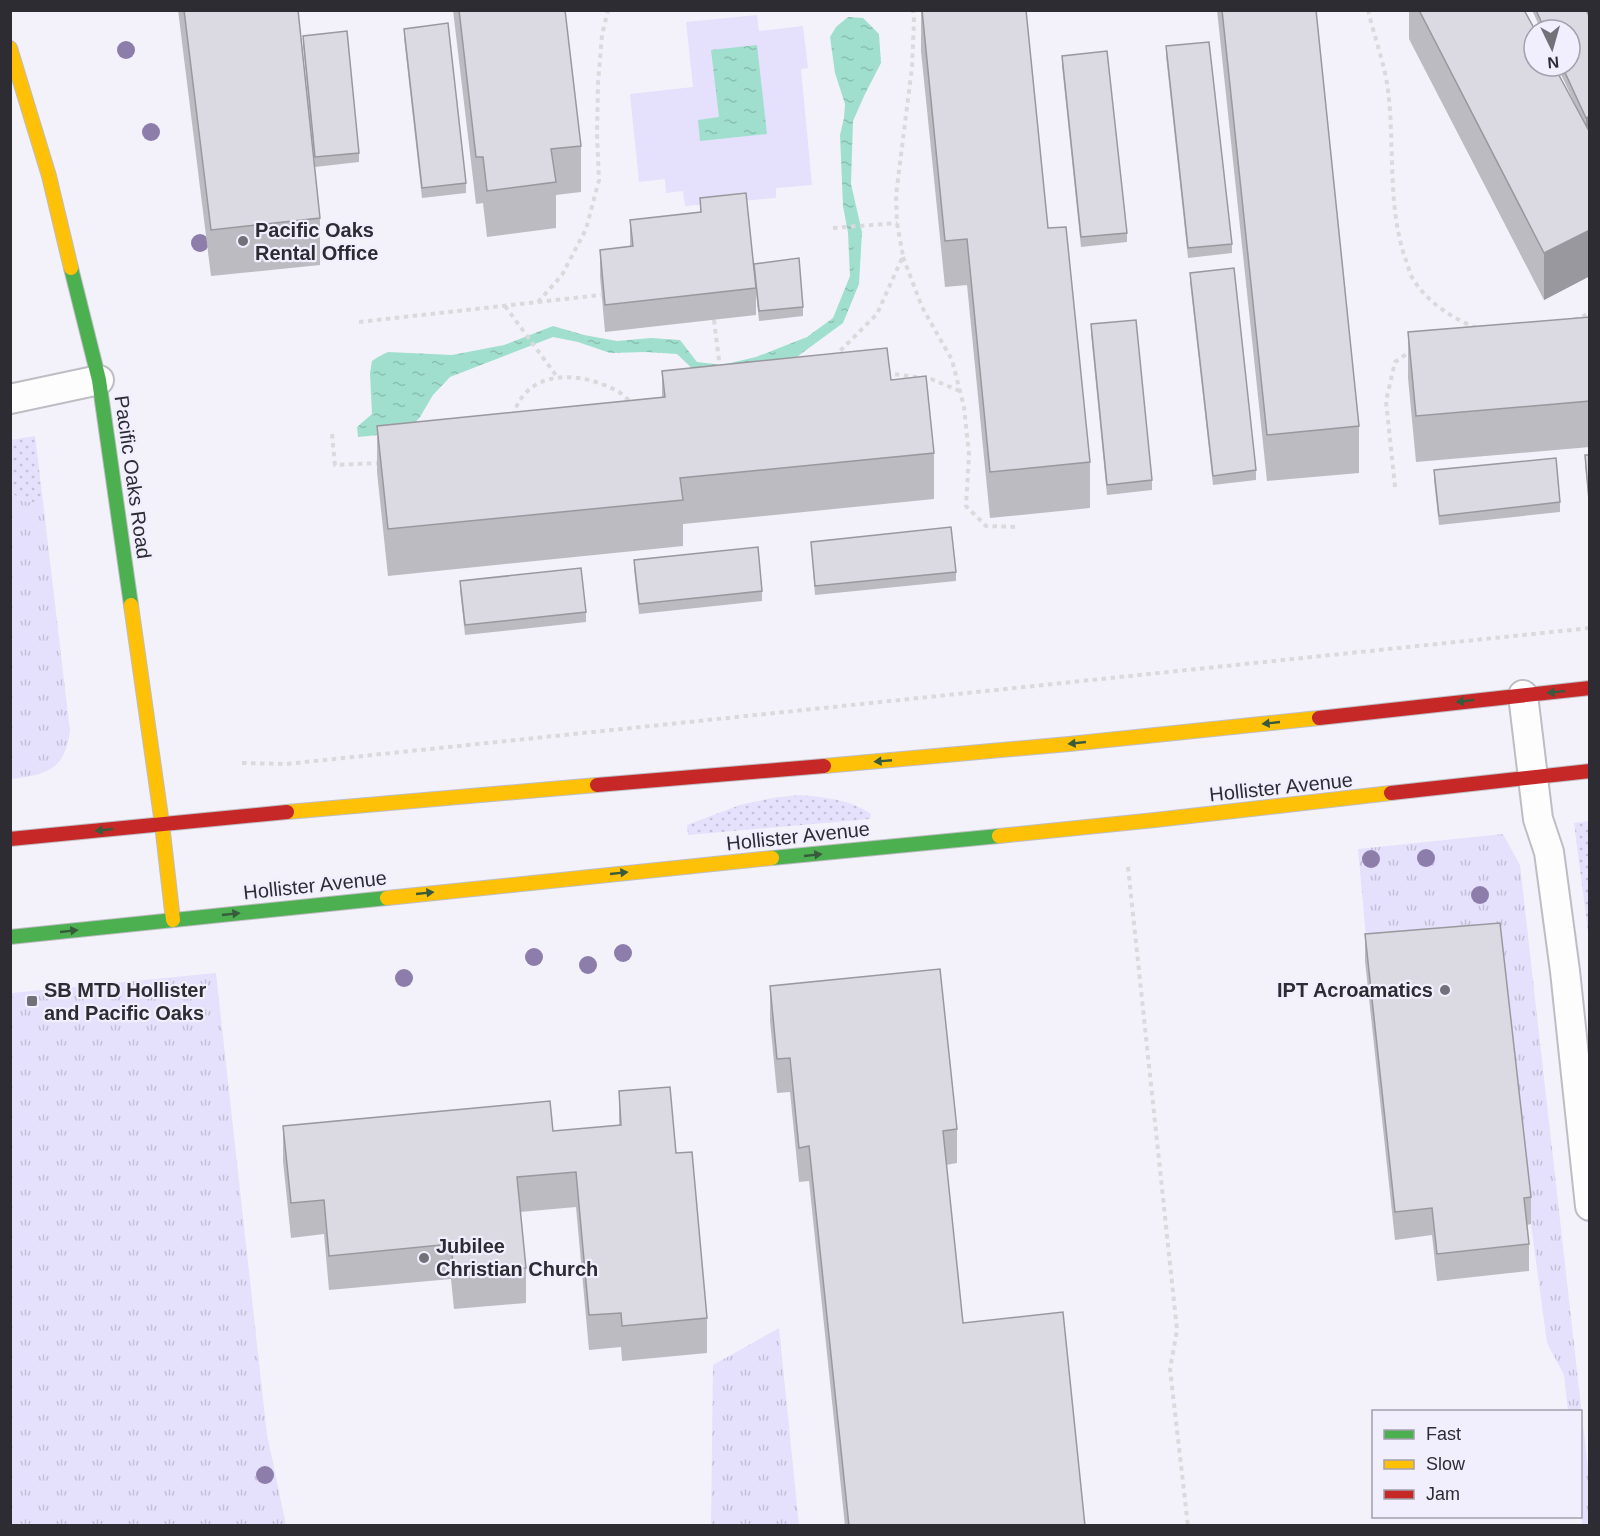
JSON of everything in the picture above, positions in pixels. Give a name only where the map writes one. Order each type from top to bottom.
[{"type":"main road","name":"Pacific Oaks Road","points":[[10,48],[49,176],[99,380],[162,824],[173,920]]},
{"type":"main road","points":[[10,839],[995,751],[1590,688]]},
{"type":"main road","name":"Hollister Avenue","points":[[10,937],[1178,818],[1590,771]]},
{"type":"lane","points":[[10,399],[99,380]]},
{"type":"lane","points":[[1523,695],[1538,819],[1549,852],[1590,1206]]},
{"type":"path","points":[[538,302],[562,275],[586,229],[599,180],[598,83],[602,35],[608,10]]},
{"type":"path","points":[[914,10],[912,67],[896,195],[897,223],[903,256],[922,307],[952,360],[964,407],[969,454],[966,506],[986,526],[1018,527]]},
{"type":"path","points":[[1368,10],[1388,89],[1392,177],[1399,240],[1413,278],[1431,301],[1462,322],[1481,330]]},
{"type":"path","points":[[833,228],[897,223]]},
{"type":"path","points":[[827,364],[877,314],[903,256]]},
{"type":"path","points":[[359,322],[601,296]]},
{"type":"path","points":[[504,306],[558,378]]},
{"type":"path","points":[[1571,321],[1590,313]]},
{"type":"path","points":[[714,320],[721,376]]},
{"type":"path","points":[[1468,332],[1473,327]]},
{"type":"path","points":[[1395,487],[1386,401],[1395,362],[1421,348]]},
{"type":"path","points":[[877,372],[931,379],[960,392]]},
{"type":"path","points":[[512,422],[525,393],[543,380],[569,377],[591,381],[619,392],[635,405]]},
{"type":"path","points":[[332,434],[335,465],[386,462]]},
{"type":"path","points":[[242,763],[286,764],[1590,628]]},
{"type":"path","points":[[1127,863],[1177,1330],[1170,1370],[1188,1526]]},
{"type":"green space","points":[[757,15],[759,31],[803,26],[808,68],[801,69],[812,185],[776,188],[776,198],[685,206],[683,191],[666,193],[665,179],[639,182],[630,94],[693,87],[686,22]]},
{"type":"green space","points":[[35,436],[43,502],[27,502],[11,493],[11,440]]},
{"type":"green space","points":[[10,493],[27,502],[43,502],[70,731],[64,754],[52,768],[34,775],[11,779]]},
{"type":"green space","points":[[800,795],[828,798],[855,805],[871,814],[870,819],[688,835],[687,825],[740,805]]},
{"type":"green space","points":[[1589,821],[1590,939],[1574,823]]},
{"type":"green space","points":[[1503,834],[1520,865],[1581,1410],[1568,1410],[1564,1375],[1547,1343],[1531,1224],[1501,948],[1368,959],[1358,849]]},
{"type":"green space","points":[[216,973],[267,1435],[286,1525],[11,1525],[11,993]]},
{"type":"green space","points":[[779,1328],[799,1525],[711,1525],[713,1365]]},
{"type":"green space","points":[[1582,1415],[1589,1477],[1589,1525],[1582,1525]]},
{"type":"water","points":[[848,17],[863,18],[879,34],[881,63],[853,121],[851,184],[862,232],[859,284],[843,323],[794,359],[700,376],[677,354],[610,353],[578,342],[553,337],[450,377],[433,395],[411,427],[389,434],[358,437],[357,427],[372,414],[370,373],[372,361],[388,352],[452,355],[504,345],[553,326],[617,341],[651,338],[680,340],[697,362],[722,365],[756,357],[807,337],[833,318],[850,276],[848,233],[843,206],[840,135],[845,104],[835,73],[830,37],[836,27]]},
{"type":"water","points":[[757,45],[767,134],[700,141],[698,120],[719,117],[711,50]]},
{"type":"building","points":[[184,10],[298,10],[320,218],[211,230]]},
{"type":"building","points":[[459,10],[565,10],[581,146],[551,149],[556,182],[487,191],[483,157],[476,157]]},
{"type":"building","points":[[922,10],[1026,10],[1048,228],[1066,227],[1090,462],[990,472],[967,239],[945,241]]},
{"type":"building","points":[[1222,10],[1316,10],[1359,426],[1267,435]]},
{"type":"building","points":[[1419,10],[1524,10],[1528,18],[1522,18],[1522,78],[1560,78],[1590,133],[1590,230],[1544,253]]},
{"type":"building","points":[[1536,10],[1586,10],[1590,18],[1590,116],[1586,118],[1568,78],[1582,78],[1582,18],[1540,18]]},
{"type":"building","points":[[448,23],[466,183],[422,188],[404,29]]},
{"type":"building","points":[[347,31],[359,153],[315,157],[303,36]]},
{"type":"building","points":[[1209,42],[1232,244],[1188,248],[1166,46]]},
{"type":"building","points":[[1107,51],[1127,233],[1081,237],[1062,56]]},
{"type":"building","points":[[746,193],[756,288],[605,305],[600,250],[633,246],[630,220],[701,212],[700,198]]},
{"type":"building","points":[[799,258],[803,307],[759,311],[754,264]]},
{"type":"building","points":[[1234,268],[1256,470],[1213,476],[1190,273]]},
{"type":"building","points":[[1590,317],[1590,401],[1416,416],[1408,332]]},
{"type":"building","points":[[1136,320],[1152,480],[1107,485],[1091,324]]},
{"type":"building","points":[[887,348],[891,380],[926,376],[934,453],[680,478],[683,500],[388,529],[377,426],[665,397],[662,371]]},
{"type":"building","points":[[1585,455],[1590,455],[1590,500],[1589,500]]},
{"type":"building","points":[[1556,458],[1560,502],[1439,516],[1434,470]]},
{"type":"building","points":[[951,527],[956,572],[815,586],[811,542]]},
{"type":"building","points":[[758,547],[762,591],[639,604],[634,560]]},
{"type":"building","points":[[581,568],[586,612],[465,625],[460,581]]},
{"type":"building","points":[[1500,923],[1531,1197],[1524,1198],[1529,1244],[1437,1254],[1432,1208],[1395,1212],[1365,934]]},
{"type":"building","points":[[940,969],[957,1129],[943,1131],[963,1323],[1063,1312],[1085,1526],[849,1526],[809,1146],[799,1148],[790,1058],[777,1059],[770,986]]},
{"type":"building","name":"Jubilee Christian Church","points":[[670,1087],[676,1153],[692,1152],[707,1318],[622,1326],[621,1313],[589,1315],[576,1172],[517,1177],[526,1268],[454,1274],[451,1244],[329,1256],[324,1200],[291,1203],[283,1126],[550,1101],[553,1131],[621,1125],[619,1091]]},
{"type":"traffic: fast","points":[[71,268],[99,380],[131,605]]},
{"type":"traffic: fast","points":[[772,858],[999,836]]},
{"type":"traffic: fast","points":[[10,937],[387,898]]},
{"type":"traffic: slow","points":[[10,48],[49,176],[71,268]]},
{"type":"traffic: slow","points":[[131,605],[173,920]]},
{"type":"traffic: slow","points":[[824,766],[1319,718]]},
{"type":"traffic: slow","points":[[287,812],[597,785]]},
{"type":"traffic: slow","points":[[999,836],[1391,793]]},
{"type":"traffic: slow","points":[[387,898],[772,858]]},
{"type":"traffic: jam","points":[[1319,718],[1590,688]]},
{"type":"traffic: jam","points":[[597,785],[824,766]]},
{"type":"traffic: jam","points":[[1391,793],[1590,771]]},
{"type":"traffic: jam","points":[[10,839],[287,812]]},
{"type":"place","name":"Pacific Oaks Rental Office","points":[[243,241]]},
{"type":"place","name":"IPT Acroamatics","points":[[1445,990]]},
{"type":"place","name":"SB MTD Hollister and Pacific Oaks","points":[[32,1001]]},
{"type":"place","name":"Jubilee Christian Church","points":[[424,1258]]}]
